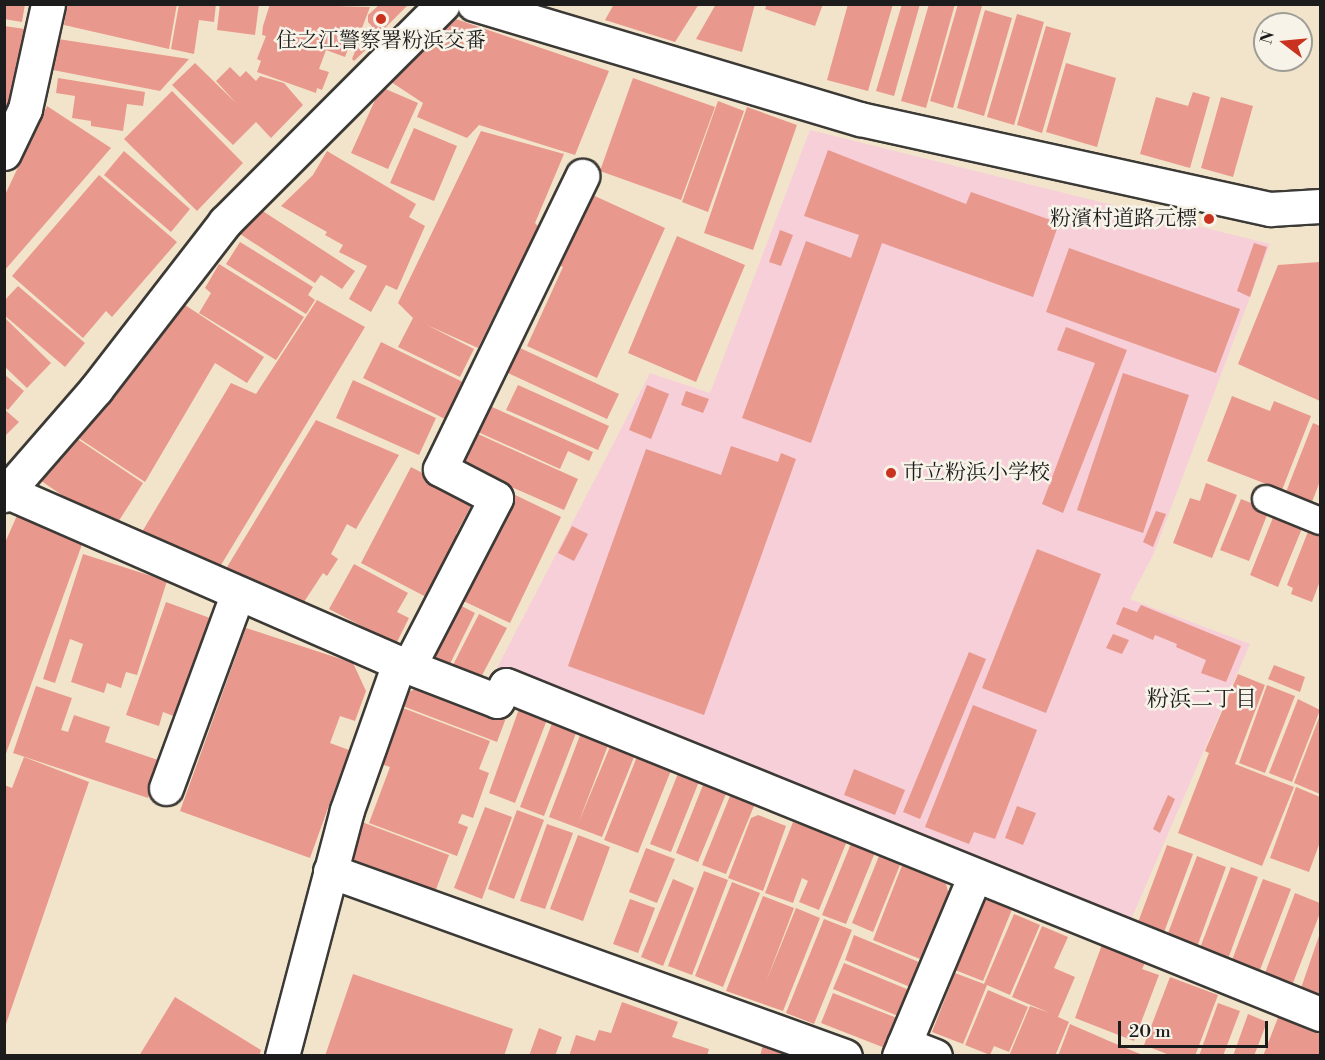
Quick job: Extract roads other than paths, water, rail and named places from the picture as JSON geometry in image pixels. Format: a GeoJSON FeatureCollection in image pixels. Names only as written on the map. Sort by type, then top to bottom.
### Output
{"type":"FeatureCollection","features":[{"type":"Feature","properties":{"kind":"street"},"geometry":{"type":"LineString","coordinates":[[4,153],[25,109],[48,4]]}},
{"type":"Feature","properties":{"kind":"street"},"geometry":{"type":"LineString","coordinates":[[443,4],[225,222],[96,389],[6,493],[237,595],[404,665],[497,701],[506,685],[1320,1014]]}},
{"type":"Feature","properties":{"kind":"street"},"geometry":{"type":"LineString","coordinates":[[474,4],[860,119],[1270,209],[1320,206]]}},
{"type":"Feature","properties":{"kind":"street"},"geometry":{"type":"LineString","coordinates":[[282,1056],[347,810],[404,665],[496,498],[440,469],[582,176]]}},
{"type":"Feature","properties":{"kind":"street"},"geometry":{"type":"LineString","coordinates":[[166,788],[237,595]]}},
{"type":"Feature","properties":{"kind":"street"},"geometry":{"type":"LineString","coordinates":[[330,871],[845,1056]]}},
{"type":"Feature","properties":{"kind":"street"},"geometry":{"type":"LineString","coordinates":[[935,1056],[902,1050],[975,875]]}},
{"type":"Feature","properties":{"kind":"lane"},"geometry":{"type":"LineString","coordinates":[[1266,499],[1320,521]]}},
{"type":"Feature","properties":{"kind":"place","name":"住之江警察署粉浜交番"},"geometry":{"type":"Point","coordinates":[381,19]}},
{"type":"Feature","properties":{"kind":"place","name":"粉濱村道路元標"},"geometry":{"type":"Point","coordinates":[1209,219]}},
{"type":"Feature","properties":{"kind":"place","name":"市立粉浜小学校"},"geometry":{"type":"Point","coordinates":[891,473]}},
{"type":"Feature","properties":{"kind":"district","name":"粉浜二丁目"},"geometry":{"type":"Point","coordinates":[1202,700]}}]}
